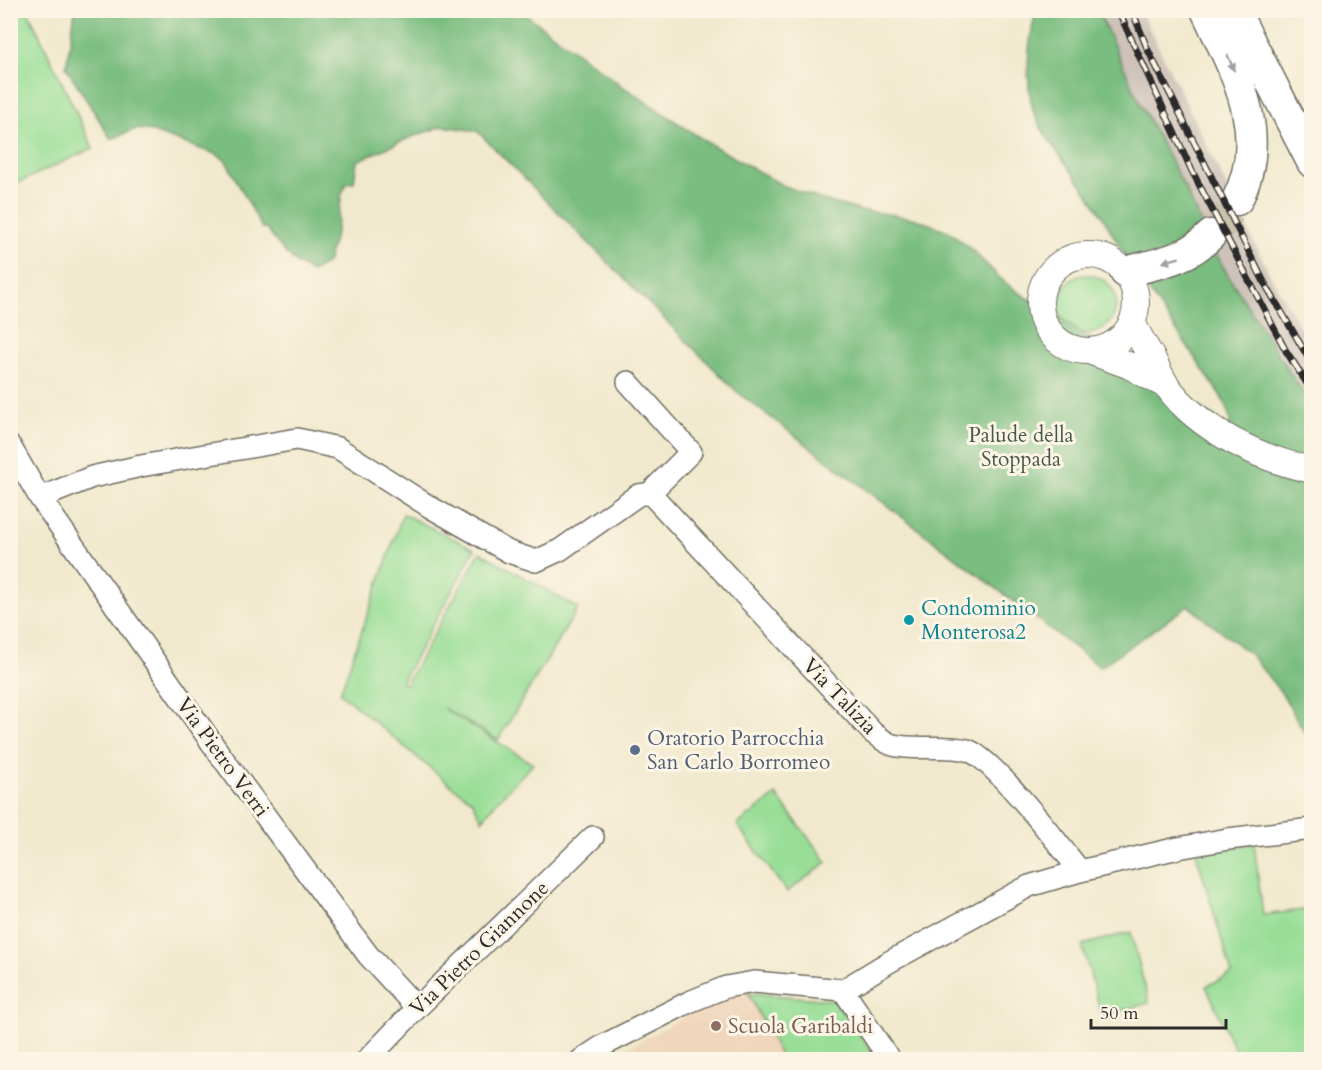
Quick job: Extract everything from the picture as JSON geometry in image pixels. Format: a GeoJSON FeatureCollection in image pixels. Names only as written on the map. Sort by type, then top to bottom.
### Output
{"type":"FeatureCollection","features":[{"type":"Feature","properties":{"kind":"highway"},"geometry":{"type":"LineString","coordinates":[[1206,10],[1232,64],[1250,123],[1251,160],[1246,182],[1237,201]]}},
{"type":"Feature","properties":{"kind":"highway"},"geometry":{"type":"LineString","coordinates":[[1234,10],[1311,162]]}},
{"type":"Feature","properties":{"kind":"highway"},"geometry":{"type":"LineString","coordinates":[[1125,272],[1181,257],[1202,244],[1211,235]]}},
{"type":"Feature","properties":{"kind":"main road"},"geometry":{"type":"LineString","coordinates":[[1092,352],[1107,348],[1120,340],[1132,322],[1137,300],[1133,285],[1125,272],[1108,259],[1097,255],[1082,255],[1067,259],[1055,268],[1046,279],[1040,294],[1043,323],[1051,336],[1077,351],[1092,352],[1128,365],[1167,386]]}},
{"type":"Feature","properties":{"kind":"main road"},"geometry":{"type":"LineString","coordinates":[[1132,322],[1167,386],[1186,406],[1227,437],[1257,453],[1291,466],[1311,470]]}},
{"type":"Feature","properties":{"kind":"street"},"geometry":{"type":"LineString","coordinates":[[40,498],[92,477],[297,439],[338,448],[430,507],[509,552],[536,561],[560,550],[638,495],[650,493],[691,452],[628,382]]}},
{"type":"Feature","properties":{"kind":"street","name":"Via Pietro Verri"},"geometry":{"type":"LineString","coordinates":[[10,446],[40,498],[221,756],[361,946],[417,1008]]}},
{"type":"Feature","properties":{"kind":"street","name":"Via Talizia"},"geometry":{"type":"LineString","coordinates":[[650,493],[873,733],[892,744],[965,749],[976,753],[1002,778],[1080,871]]}},
{"type":"Feature","properties":{"kind":"street"},"geometry":{"type":"LineString","coordinates":[[581,1059],[689,1002],[726,987],[754,982],[843,990],[889,962],[1029,886],[1172,849],[1228,839],[1311,829]]}},
{"type":"Feature","properties":{"kind":"street","name":"Via Pietro Giannone"},"geometry":{"type":"LineString","coordinates":[[367,1059],[593,837]]}},
{"type":"Feature","properties":{"kind":"street"},"geometry":{"type":"LineString","coordinates":[[843,990],[890,1059]]}},
{"type":"Feature","properties":{"kind":"shaded area"},"geometry":{"type":"Polygon","coordinates":[[[1098,11],[1141,11],[1270,275],[1311,346],[1311,406],[1210,243],[1185,188],[1142,107],[1098,11]]]}},
{"type":"Feature","properties":{"kind":"shaded area","name":"Scuola Garibaldi"},"geometry":{"type":"Polygon","coordinates":[[[732,991],[748,993],[782,1059],[606,1060],[732,991]]]}},
{"type":"Feature","properties":{"kind":"green space"},"geometry":{"type":"Polygon","coordinates":[[[10,11],[28,11],[93,148],[11,186],[10,11]]]}},
{"type":"Feature","properties":{"kind":"green space","name":"Palude della Stoppada"},"geometry":{"type":"Polygon","coordinates":[[[75,11],[521,11],[625,88],[705,141],[782,185],[819,199],[862,211],[916,219],[950,232],[1003,281],[1021,294],[1056,315],[1108,352],[1230,427],[1225,403],[1133,267],[1095,205],[1049,140],[1032,106],[1028,58],[1036,11],[1098,11],[1142,107],[1185,188],[1210,243],[1311,406],[1311,744],[1283,695],[1250,654],[1188,606],[1100,667],[736,391],[477,131],[443,126],[357,161],[354,182],[347,183],[342,193],[336,232],[327,263],[312,272],[305,269],[286,253],[266,228],[262,228],[226,161],[218,155],[147,130],[136,129],[111,139],[66,67],[75,11]]]}},
{"type":"Feature","properties":{"kind":"green space"},"geometry":{"type":"Polygon","coordinates":[[[1087,275],[1103,280],[1111,288],[1116,304],[1111,320],[1103,328],[1087,333],[1071,328],[1063,320],[1058,304],[1063,288],[1071,280],[1087,275]]]}},
{"type":"Feature","properties":{"kind":"green space"},"geometry":{"type":"Polygon","coordinates":[[[403,514],[475,549],[401,683],[406,684],[480,552],[578,608],[498,740],[443,708],[533,764],[482,820],[472,800],[453,787],[340,693],[403,514]]]}},
{"type":"Feature","properties":{"kind":"green space"},"geometry":{"type":"Polygon","coordinates":[[[776,795],[827,862],[787,892],[737,825],[776,795]]]}},
{"type":"Feature","properties":{"kind":"green space"},"geometry":{"type":"Polygon","coordinates":[[[1254,843],[1263,915],[1311,909],[1311,1059],[1239,1059],[1206,986],[1232,974],[1196,853],[1254,843]]]}},
{"type":"Feature","properties":{"kind":"green space"},"geometry":{"type":"Polygon","coordinates":[[[1131,932],[1149,1003],[1102,1016],[1082,945],[1131,932]]]}},
{"type":"Feature","properties":{"kind":"green space"},"geometry":{"type":"Polygon","coordinates":[[[748,993],[834,1000],[877,1059],[782,1059],[748,993]]]}},
{"type":"Feature","properties":{"kind":"tunnel"},"geometry":{"type":"LineString","coordinates":[[1211,235],[1223,223],[1237,200]]}},
{"type":"Feature","properties":{"kind":"railway"},"geometry":{"type":"LineString","coordinates":[[1118,10],[1192,171],[1286,351],[1312,391]]}},
{"type":"Feature","properties":{"kind":"railway"},"geometry":{"type":"LineString","coordinates":[[1132,10],[1147,48],[1264,282],[1312,364]]}},
{"type":"Feature","properties":{"kind":"place","name":"Condominio Monterosa2"},"geometry":{"type":"Point","coordinates":[909,620]}},
{"type":"Feature","properties":{"kind":"place","name":"Oratorio Parrocchia San Carlo Borromeo"},"geometry":{"type":"Point","coordinates":[635,750]}},
{"type":"Feature","properties":{"kind":"place","name":"Scuola Garibaldi"},"geometry":{"type":"Point","coordinates":[716,1026]}}]}
